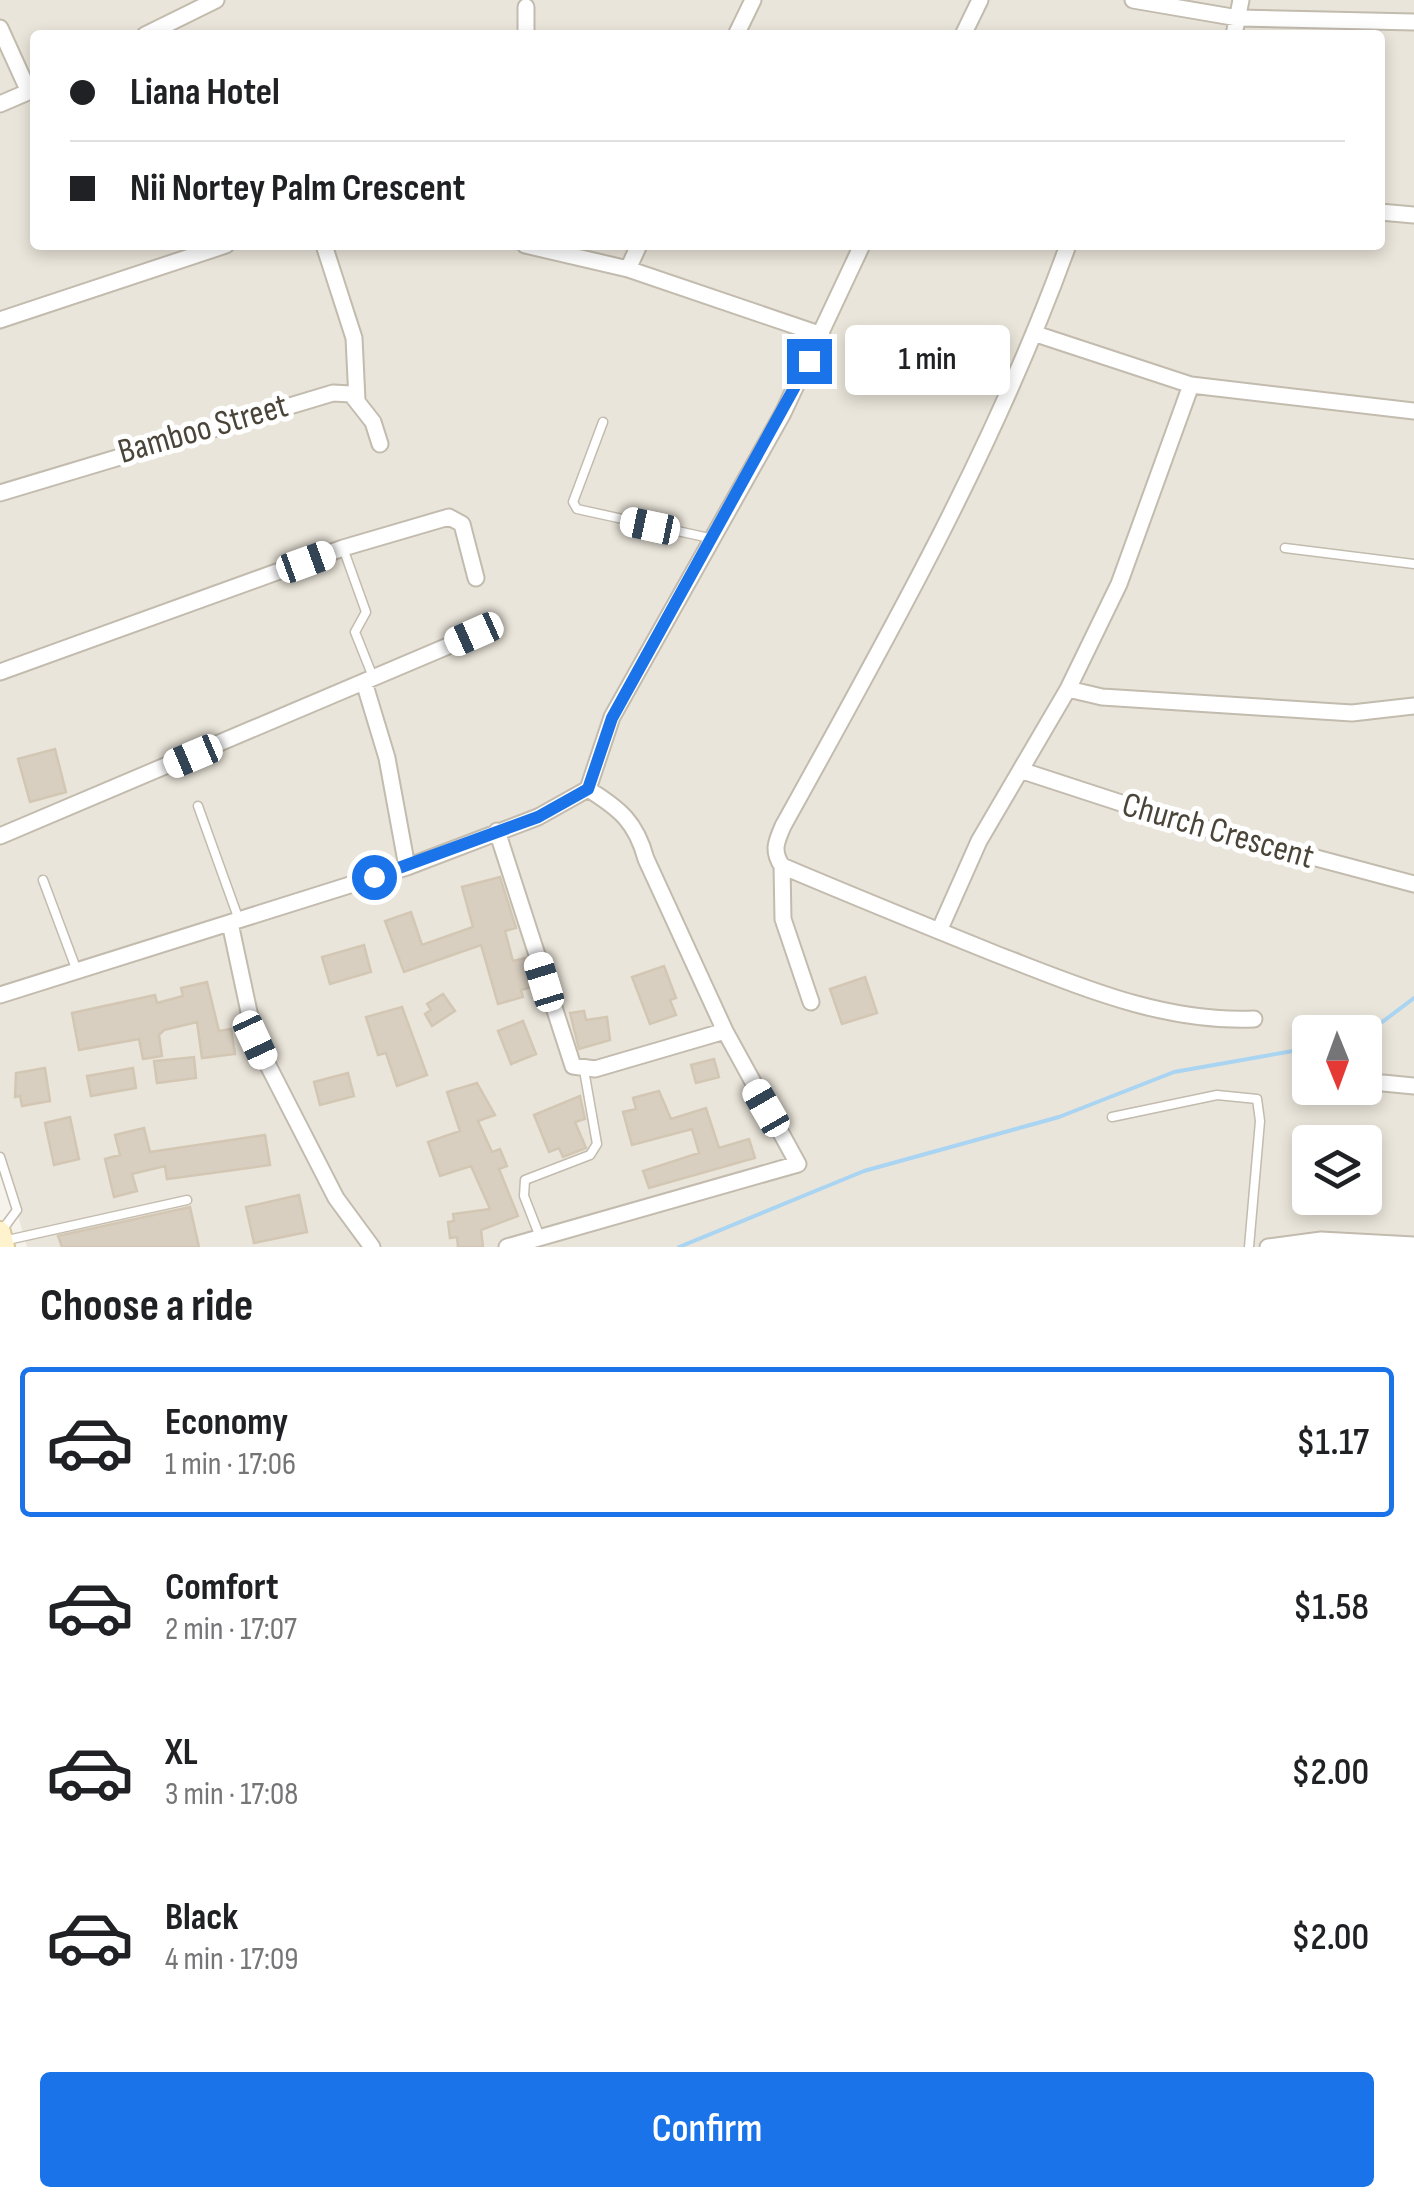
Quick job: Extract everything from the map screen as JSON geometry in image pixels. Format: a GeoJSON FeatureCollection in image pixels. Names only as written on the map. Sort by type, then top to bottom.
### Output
{"type":"FeatureCollection","features":[{"type":"Feature","properties":{"kind":"street"},"geometry":{"type":"LineString","coordinates":[[738,30],[753,0]]}},
{"type":"Feature","properties":{"kind":"street"},"geometry":{"type":"LineString","coordinates":[[965,30],[980,0]]}},
{"type":"Feature","properties":{"kind":"street"},"geometry":{"type":"LineString","coordinates":[[1133,0],[1236,27],[1414,22]]}},
{"type":"Feature","properties":{"kind":"street"},"geometry":{"type":"LineString","coordinates":[[1236,27],[1241,0]]}},
{"type":"Feature","properties":{"kind":"street"},"geometry":{"type":"LineString","coordinates":[[155,30],[210,1]]}},
{"type":"Feature","properties":{"kind":"street"},"geometry":{"type":"LineString","coordinates":[[526,7],[526,30]]}},
{"type":"Feature","properties":{"kind":"street"},"geometry":{"type":"LineString","coordinates":[[0,28],[30,86]]}},
{"type":"Feature","properties":{"kind":"street"},"geometry":{"type":"LineString","coordinates":[[0,104],[30,91]]}},
{"type":"Feature","properties":{"kind":"street"},"geometry":{"type":"LineString","coordinates":[[1385,213],[1414,216]]}},
{"type":"Feature","properties":{"kind":"street"},"geometry":{"type":"LineString","coordinates":[[0,320],[211,250]]}},
{"type":"Feature","properties":{"kind":"street"},"geometry":{"type":"LineString","coordinates":[[326,250],[354,338],[357,400],[373,422],[380,444]]}},
{"type":"Feature","properties":{"kind":"street"},"geometry":{"type":"LineString","coordinates":[[548,250],[628,269],[822,335]]}},
{"type":"Feature","properties":{"kind":"street"},"geometry":{"type":"LineString","coordinates":[[628,269],[637,250]]}},
{"type":"Feature","properties":{"kind":"street"},"geometry":{"type":"LineString","coordinates":[[0,995],[407,866],[558,808],[588,789],[612,718],[714,539],[822,335],[860,250]]}},
{"type":"Feature","properties":{"kind":"street"},"geometry":{"type":"LineString","coordinates":[[811,1002],[783,919],[782,866],[775,844],[896,623],[1036,334],[1066,250]]}},
{"type":"Feature","properties":{"kind":"street"},"geometry":{"type":"LineString","coordinates":[[1036,334],[1191,385],[1414,411]]}},
{"type":"Feature","properties":{"kind":"street"},"geometry":{"type":"LineString","coordinates":[[939,931],[979,841],[1068,689],[1118,584],[1191,385]]}},
{"type":"Feature","properties":{"kind":"street","name":"Bamboo Street"},"geometry":{"type":"LineString","coordinates":[[0,493],[314,396],[351,394],[357,400]]}},
{"type":"Feature","properties":{"kind":"street"},"geometry":{"type":"LineString","coordinates":[[0,672],[343,548],[457,517],[476,578]]}},
{"type":"Feature","properties":{"kind":"street"},"geometry":{"type":"LineString","coordinates":[[0,836],[474,634]]}},
{"type":"Feature","properties":{"kind":"street"},"geometry":{"type":"LineString","coordinates":[[368,680],[407,866]]}},
{"type":"Feature","properties":{"kind":"street"},"geometry":{"type":"LineString","coordinates":[[1068,689],[1122,698],[1352,713],[1414,706]]}},
{"type":"Feature","properties":{"kind":"street","name":"Church Crescent"},"geometry":{"type":"LineString","coordinates":[[1023,771],[1170,819],[1414,884]]}},
{"type":"Feature","properties":{"kind":"street"},"geometry":{"type":"LineString","coordinates":[[507,1247],[798,1164],[725,1032],[630,818],[588,789]]}},
{"type":"Feature","properties":{"kind":"street"},"geometry":{"type":"LineString","coordinates":[[498,831],[573,1066],[584,1070],[725,1032]]}},
{"type":"Feature","properties":{"kind":"street"},"geometry":{"type":"LineString","coordinates":[[782,866],[1091,991],[1178,1014],[1216,1020],[1254,1019]]}},
{"type":"Feature","properties":{"kind":"street"},"geometry":{"type":"LineString","coordinates":[[234,921],[255,1040],[336,1198],[372,1247]]}},
{"type":"Feature","properties":{"kind":"street"},"geometry":{"type":"LineString","coordinates":[[1382,1083],[1414,1086]]}},
{"type":"Feature","properties":{"kind":"street"},"geometry":{"type":"LineString","coordinates":[[1268,1247],[1320,1240],[1414,1245]]}},
{"type":"Feature","properties":{"kind":"lane"},"geometry":{"type":"LineString","coordinates":[[602,422],[574,502],[578,509],[714,539]]}},
{"type":"Feature","properties":{"kind":"lane"},"geometry":{"type":"LineString","coordinates":[[343,548],[366,612],[356,632],[368,680]]}},
{"type":"Feature","properties":{"kind":"lane"},"geometry":{"type":"LineString","coordinates":[[1285,548],[1414,564]]}},
{"type":"Feature","properties":{"kind":"lane"},"geometry":{"type":"LineString","coordinates":[[198,806],[234,921]]}},
{"type":"Feature","properties":{"kind":"lane"},"geometry":{"type":"LineString","coordinates":[[43,880],[78,971]]}},
{"type":"Feature","properties":{"kind":"lane"},"geometry":{"type":"LineString","coordinates":[[540,1237],[524,1196],[525,1180],[590,1155],[598,1144],[584,1070]]}},
{"type":"Feature","properties":{"kind":"lane"},"geometry":{"type":"LineString","coordinates":[[1112,1117],[1217,1095],[1256,1099],[1260,1121],[1248,1247]]}},
{"type":"Feature","properties":{"kind":"lane"},"geometry":{"type":"LineString","coordinates":[[0,1156],[17,1210],[2,1238]]}},
{"type":"Feature","properties":{"kind":"lane"},"geometry":{"type":"LineString","coordinates":[[2,1238],[186,1200]]}},
{"type":"Feature","properties":{"kind":"shaded area"},"geometry":{"type":"Polygon","coordinates":[[[0,0],[1414,0],[1414,1247],[27,1247],[0,1153],[0,0]]]}},
{"type":"Feature","properties":{"kind":"building"},"geometry":{"type":"Polygon","coordinates":[[[55,749],[66,792],[30,802],[18,759],[55,749]]]}},
{"type":"Feature","properties":{"kind":"building"},"geometry":{"type":"Polygon","coordinates":[[[500,877],[516,928],[505,931],[513,961],[526,958],[535,986],[521,990],[523,997],[498,1004],[481,945],[404,972],[385,921],[411,912],[422,945],[473,927],[462,887],[500,877]]]}},
{"type":"Feature","properties":{"kind":"building"},"geometry":{"type":"Polygon","coordinates":[[[364,945],[371,972],[330,984],[322,957],[364,945]]]}},
{"type":"Feature","properties":{"kind":"building"},"geometry":{"type":"Polygon","coordinates":[[[664,966],[676,998],[670,1000],[676,1015],[650,1024],[632,977],[664,966]]]}},
{"type":"Feature","properties":{"kind":"building"},"geometry":{"type":"Polygon","coordinates":[[[865,977],[877,1013],[842,1024],[830,989],[865,977]]]}},
{"type":"Feature","properties":{"kind":"building"},"geometry":{"type":"Polygon","coordinates":[[[207,982],[219,1031],[231,1029],[235,1054],[202,1058],[197,1022],[164,1030],[159,1035],[162,1056],[143,1059],[139,1039],[79,1050],[72,1013],[155,995],[157,1003],[183,996],[181,988],[207,982]]]}},
{"type":"Feature","properties":{"kind":"building"},"geometry":{"type":"Polygon","coordinates":[[[443,994],[455,1011],[432,1026],[425,1014],[431,1010],[427,1004],[443,994]]]}},
{"type":"Feature","properties":{"kind":"building"},"geometry":{"type":"Polygon","coordinates":[[[402,1007],[427,1075],[397,1086],[386,1053],[378,1055],[366,1017],[402,1007]]]}},
{"type":"Feature","properties":{"kind":"building"},"geometry":{"type":"Polygon","coordinates":[[[584,1011],[586,1020],[607,1017],[610,1040],[579,1049],[570,1013],[584,1011]]]}},
{"type":"Feature","properties":{"kind":"building"},"geometry":{"type":"Polygon","coordinates":[[[523,1021],[536,1054],[511,1064],[498,1031],[523,1021]]]}},
{"type":"Feature","properties":{"kind":"building"},"geometry":{"type":"Polygon","coordinates":[[[194,1057],[196,1078],[157,1083],[154,1061],[194,1057]]]}},
{"type":"Feature","properties":{"kind":"building"},"geometry":{"type":"Polygon","coordinates":[[[714,1059],[719,1077],[696,1083],[691,1065],[714,1059]]]}},
{"type":"Feature","properties":{"kind":"building"},"geometry":{"type":"Polygon","coordinates":[[[45,1068],[50,1101],[22,1106],[20,1096],[15,1097],[16,1073],[45,1068]]]}},
{"type":"Feature","properties":{"kind":"building"},"geometry":{"type":"Polygon","coordinates":[[[133,1068],[136,1088],[91,1096],[87,1076],[133,1068]]]}},
{"type":"Feature","properties":{"kind":"building"},"geometry":{"type":"Polygon","coordinates":[[[348,1073],[354,1096],[320,1105],[314,1082],[348,1073]]]}},
{"type":"Feature","properties":{"kind":"building"},"geometry":{"type":"Polygon","coordinates":[[[477,1083],[495,1115],[478,1121],[492,1152],[500,1149],[507,1166],[499,1169],[518,1216],[481,1230],[483,1247],[458,1247],[457,1237],[450,1238],[448,1222],[454,1221],[453,1214],[490,1209],[471,1166],[440,1176],[428,1142],[460,1131],[447,1092],[477,1083]]]}},
{"type":"Feature","properties":{"kind":"building"},"geometry":{"type":"Polygon","coordinates":[[[659,1091],[671,1119],[706,1108],[719,1148],[749,1139],[755,1158],[649,1188],[643,1171],[699,1153],[692,1129],[632,1145],[623,1112],[636,1109],[633,1098],[659,1091]]]}},
{"type":"Feature","properties":{"kind":"building"},"geometry":{"type":"Polygon","coordinates":[[[580,1096],[585,1119],[575,1122],[586,1148],[563,1157],[559,1148],[549,1152],[534,1115],[580,1096]]]}},
{"type":"Feature","properties":{"kind":"building"},"geometry":{"type":"Polygon","coordinates":[[[70,1117],[79,1159],[54,1165],[45,1123],[70,1117]]]}},
{"type":"Feature","properties":{"kind":"building"},"geometry":{"type":"Polygon","coordinates":[[[144,1128],[150,1152],[265,1135],[270,1165],[167,1179],[165,1166],[132,1174],[137,1191],[114,1197],[105,1159],[120,1155],[115,1135],[144,1128]]]}},
{"type":"Feature","properties":{"kind":"building"},"geometry":{"type":"Polygon","coordinates":[[[299,1195],[307,1232],[254,1243],[246,1207],[299,1195]]]}},
{"type":"Feature","properties":{"kind":"building"},"geometry":{"type":"Polygon","coordinates":[[[190,1207],[199,1247],[62,1247],[58,1236],[190,1207]]]}},
{"type":"Feature","properties":{"kind":"waterway"},"geometry":{"type":"LineString","coordinates":[[1382,1022],[1414,998]]}},
{"type":"Feature","properties":{"kind":"waterway"},"geometry":{"type":"LineString","coordinates":[[679,1247],[864,1171],[1059,1117],[1174,1072],[1292,1051]]}},
{"type":"Feature","properties":{"kind":"route"},"geometry":{"type":"LineString","coordinates":[[374,877],[538,817],[588,789],[612,718],[809,361]]}}]}
